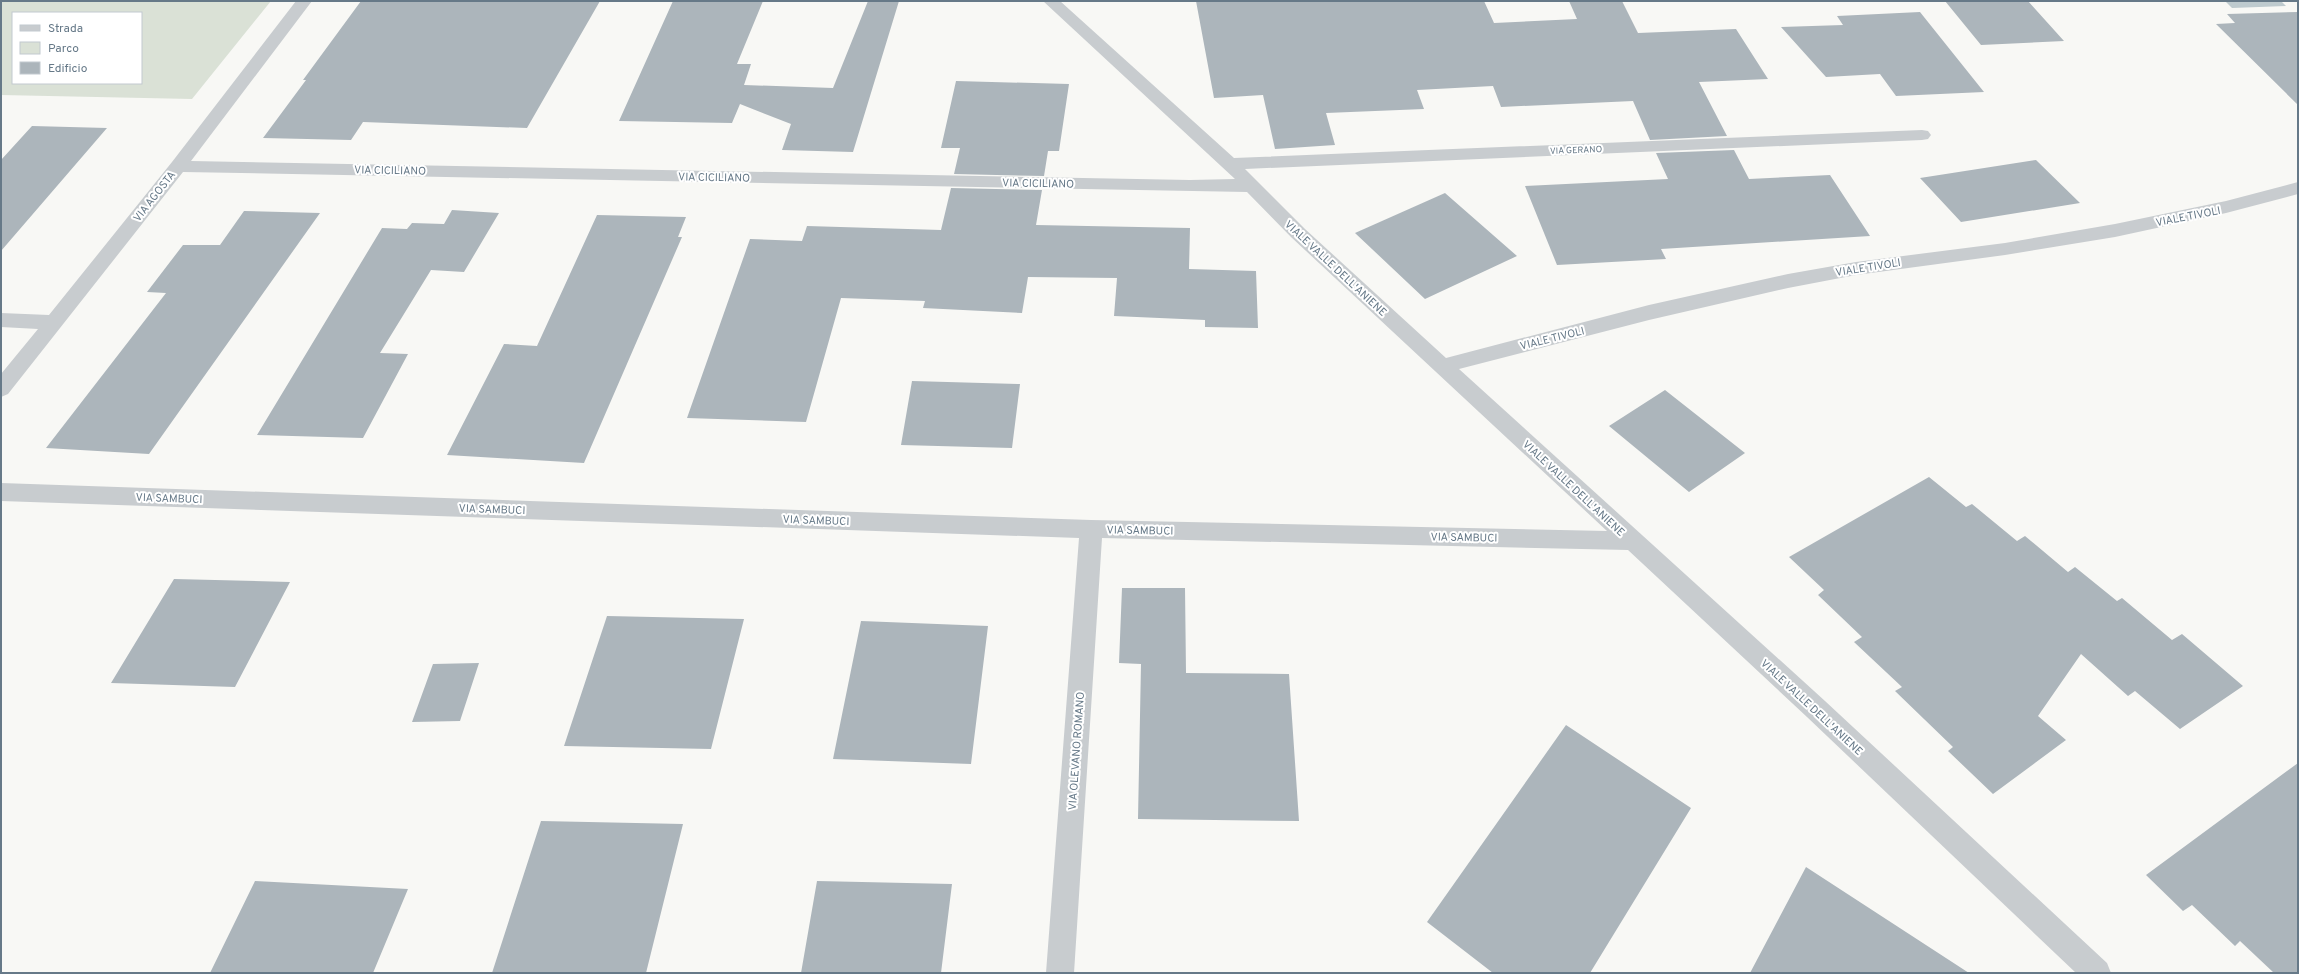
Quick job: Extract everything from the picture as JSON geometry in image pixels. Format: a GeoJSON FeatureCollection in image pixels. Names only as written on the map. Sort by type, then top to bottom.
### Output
{"type":"FeatureCollection","features":[{"type":"Feature","properties":{"kind":"street","name":"VIA AGOSTA"},"geometry":{"type":"LineString","coordinates":[[1,389],[178,166],[304,1]]}},
{"type":"Feature","properties":{"kind":"street","name":"VIALE VALLE DELL'ANIENE"},"geometry":{"type":"LineString","coordinates":[[1052,1],[1230,164],[1298,233],[1442,367],[1816,709],[2097,973]]}},
{"type":"Feature","properties":{"kind":"street","name":"VIA GERANO"},"geometry":{"type":"LineString","coordinates":[[1230,164],[1922,135]]}},
{"type":"Feature","properties":{"kind":"street","name":"VIA CICILIANO"},"geometry":{"type":"LineString","coordinates":[[178,166],[1190,186],[1220,184],[1251,186]]}},
{"type":"Feature","properties":{"kind":"street","name":"VIALE TIVOLI"},"geometry":{"type":"LineString","coordinates":[[1442,367],[1464,359],[1788,280],[1887,263],[1983,252],[2084,236],[2234,207],[2298,188]]}},
{"type":"Feature","properties":{"kind":"street"},"geometry":{"type":"LineString","coordinates":[[1,320],[54,322]]}},
{"type":"Feature","properties":{"kind":"street","name":"VIA SAMBUCI"},"geometry":{"type":"LineString","coordinates":[[1,492],[1091,529],[1632,541]]}},
{"type":"Feature","properties":{"kind":"street","name":"VIA OLEVANO ROMANO"},"geometry":{"type":"LineString","coordinates":[[1060,973],[1091,529]]}},
{"type":"Feature","properties":{"kind":"green space"},"geometry":{"type":"Polygon","coordinates":[[[1,1],[271,1],[192,99],[1,95],[1,1]]]}},
{"type":"Feature","properties":{"kind":"shaded area"},"geometry":{"type":"Polygon","coordinates":[[[2225,1],[2281,1],[2286,6],[2232,8],[2225,1]]]}},
{"type":"Feature","properties":{"kind":"building"},"geometry":{"type":"Polygon","coordinates":[[[361,1],[600,1],[527,128],[363,122],[351,140],[263,138],[306,80],[303,80],[361,1]]]}},
{"type":"Feature","properties":{"kind":"building"},"geometry":{"type":"Polygon","coordinates":[[[673,1],[763,1],[737,64],[751,64],[744,85],[833,88],[868,1],[899,1],[853,152],[782,150],[791,124],[740,104],[732,123],[619,121],[673,1]]]}},
{"type":"Feature","properties":{"kind":"building"},"geometry":{"type":"Polygon","coordinates":[[[1196,1],[1484,1],[1494,23],[1577,19],[1569,1],[1622,1],[1638,33],[1736,29],[1768,79],[1699,82],[1727,136],[1650,140],[1633,101],[1501,107],[1493,86],[1417,90],[1424,109],[1326,113],[1335,145],[1275,149],[1263,95],[1214,98],[1196,1]]]}},
{"type":"Feature","properties":{"kind":"building"},"geometry":{"type":"Polygon","coordinates":[[[1945,1],[2028,1],[2064,41],[1981,45],[1945,1]]]}},
{"type":"Feature","properties":{"kind":"building"},"geometry":{"type":"Polygon","coordinates":[[[1920,12],[1984,92],[1896,96],[1880,74],[1826,77],[1781,27],[1843,25],[1837,16],[1920,12]]]}},
{"type":"Feature","properties":{"kind":"building"},"geometry":{"type":"Polygon","coordinates":[[[2298,12],[2298,105],[2216,24],[2235,23],[2227,14],[2298,12]]]}},
{"type":"Feature","properties":{"kind":"building"},"geometry":{"type":"Polygon","coordinates":[[[956,81],[1069,84],[1059,151],[1048,151],[1044,176],[954,174],[960,148],[941,148],[956,81]]]}},
{"type":"Feature","properties":{"kind":"building"},"geometry":{"type":"Polygon","coordinates":[[[32,126],[107,128],[1,251],[1,160],[32,126]]]}},
{"type":"Feature","properties":{"kind":"building"},"geometry":{"type":"Polygon","coordinates":[[[1734,150],[1749,179],[1830,175],[1870,236],[1661,249],[1666,259],[1557,265],[1525,186],[1668,179],[1656,153],[1734,150]]]}},
{"type":"Feature","properties":{"kind":"building"},"geometry":{"type":"Polygon","coordinates":[[[2036,160],[2080,203],[1961,222],[1920,178],[2036,160]]]}},
{"type":"Feature","properties":{"kind":"building"},"geometry":{"type":"Polygon","coordinates":[[[951,188],[1042,190],[1036,225],[1190,228],[1189,269],[1256,271],[1258,328],[1205,327],[1205,320],[1114,316],[1117,278],[1028,277],[1022,313],[923,308],[925,301],[841,298],[806,422],[687,418],[750,239],[802,241],[807,226],[941,230],[951,188]]]}},
{"type":"Feature","properties":{"kind":"building"},"geometry":{"type":"Polygon","coordinates":[[[1445,193],[1517,256],[1425,299],[1355,233],[1445,193]]]}},
{"type":"Feature","properties":{"kind":"building"},"geometry":{"type":"Polygon","coordinates":[[[452,210],[499,213],[464,272],[431,270],[380,353],[408,354],[363,438],[257,435],[382,228],[407,229],[412,223],[444,224],[452,210]]]}},
{"type":"Feature","properties":{"kind":"building"},"geometry":{"type":"Polygon","coordinates":[[[244,211],[320,213],[149,454],[46,448],[166,293],[147,292],[183,245],[220,245],[244,211]]]}},
{"type":"Feature","properties":{"kind":"building"},"geometry":{"type":"Polygon","coordinates":[[[597,215],[686,217],[678,237],[682,237],[584,463],[447,455],[504,344],[537,346],[597,215]]]}},
{"type":"Feature","properties":{"kind":"building"},"geometry":{"type":"Polygon","coordinates":[[[912,381],[1020,384],[1012,448],[901,445],[912,381]]]}},
{"type":"Feature","properties":{"kind":"building"},"geometry":{"type":"Polygon","coordinates":[[[1665,390],[1745,453],[1689,492],[1609,426],[1665,390]]]}},
{"type":"Feature","properties":{"kind":"building"},"geometry":{"type":"Polygon","coordinates":[[[1929,477],[1966,507],[1972,504],[2017,541],[2025,536],[2068,572],[2075,567],[2117,601],[2122,598],[2172,640],[2182,634],[2243,686],[2180,729],[2135,691],[2128,696],[2081,654],[2038,716],[2066,740],[1993,794],[1948,751],[1953,747],[1895,691],[1902,687],[1854,642],[1862,637],[1818,595],[1824,590],[1789,557],[1929,477]]]}},
{"type":"Feature","properties":{"kind":"building"},"geometry":{"type":"Polygon","coordinates":[[[174,579],[290,582],[235,687],[111,683],[174,579]]]}},
{"type":"Feature","properties":{"kind":"building"},"geometry":{"type":"Polygon","coordinates":[[[1122,588],[1185,588],[1186,673],[1289,674],[1299,821],[1138,819],[1141,664],[1119,663],[1122,588]]]}},
{"type":"Feature","properties":{"kind":"building"},"geometry":{"type":"Polygon","coordinates":[[[607,616],[744,619],[711,749],[564,746],[607,616]]]}},
{"type":"Feature","properties":{"kind":"building"},"geometry":{"type":"Polygon","coordinates":[[[861,621],[988,626],[971,764],[833,759],[861,621]]]}},
{"type":"Feature","properties":{"kind":"building"},"geometry":{"type":"Polygon","coordinates":[[[479,663],[460,721],[412,722],[433,664],[479,663]]]}},
{"type":"Feature","properties":{"kind":"building"},"geometry":{"type":"Polygon","coordinates":[[[1566,725],[1691,808],[1590,973],[1493,973],[1427,922],[1566,725]]]}},
{"type":"Feature","properties":{"kind":"building"},"geometry":{"type":"Polygon","coordinates":[[[2298,763],[2298,973],[2274,973],[2240,941],[2235,946],[2192,905],[2183,911],[2146,875],[2298,763]]]}},
{"type":"Feature","properties":{"kind":"building"},"geometry":{"type":"Polygon","coordinates":[[[541,821],[683,824],[646,973],[492,973],[541,821]]]}},
{"type":"Feature","properties":{"kind":"building"},"geometry":{"type":"Polygon","coordinates":[[[1806,867],[1969,973],[1750,973],[1806,867]]]}},
{"type":"Feature","properties":{"kind":"building"},"geometry":{"type":"Polygon","coordinates":[[[255,881],[408,889],[373,973],[210,973],[255,881]]]}},
{"type":"Feature","properties":{"kind":"building"},"geometry":{"type":"Polygon","coordinates":[[[817,881],[952,884],[941,973],[801,973],[817,881]]]}}]}
